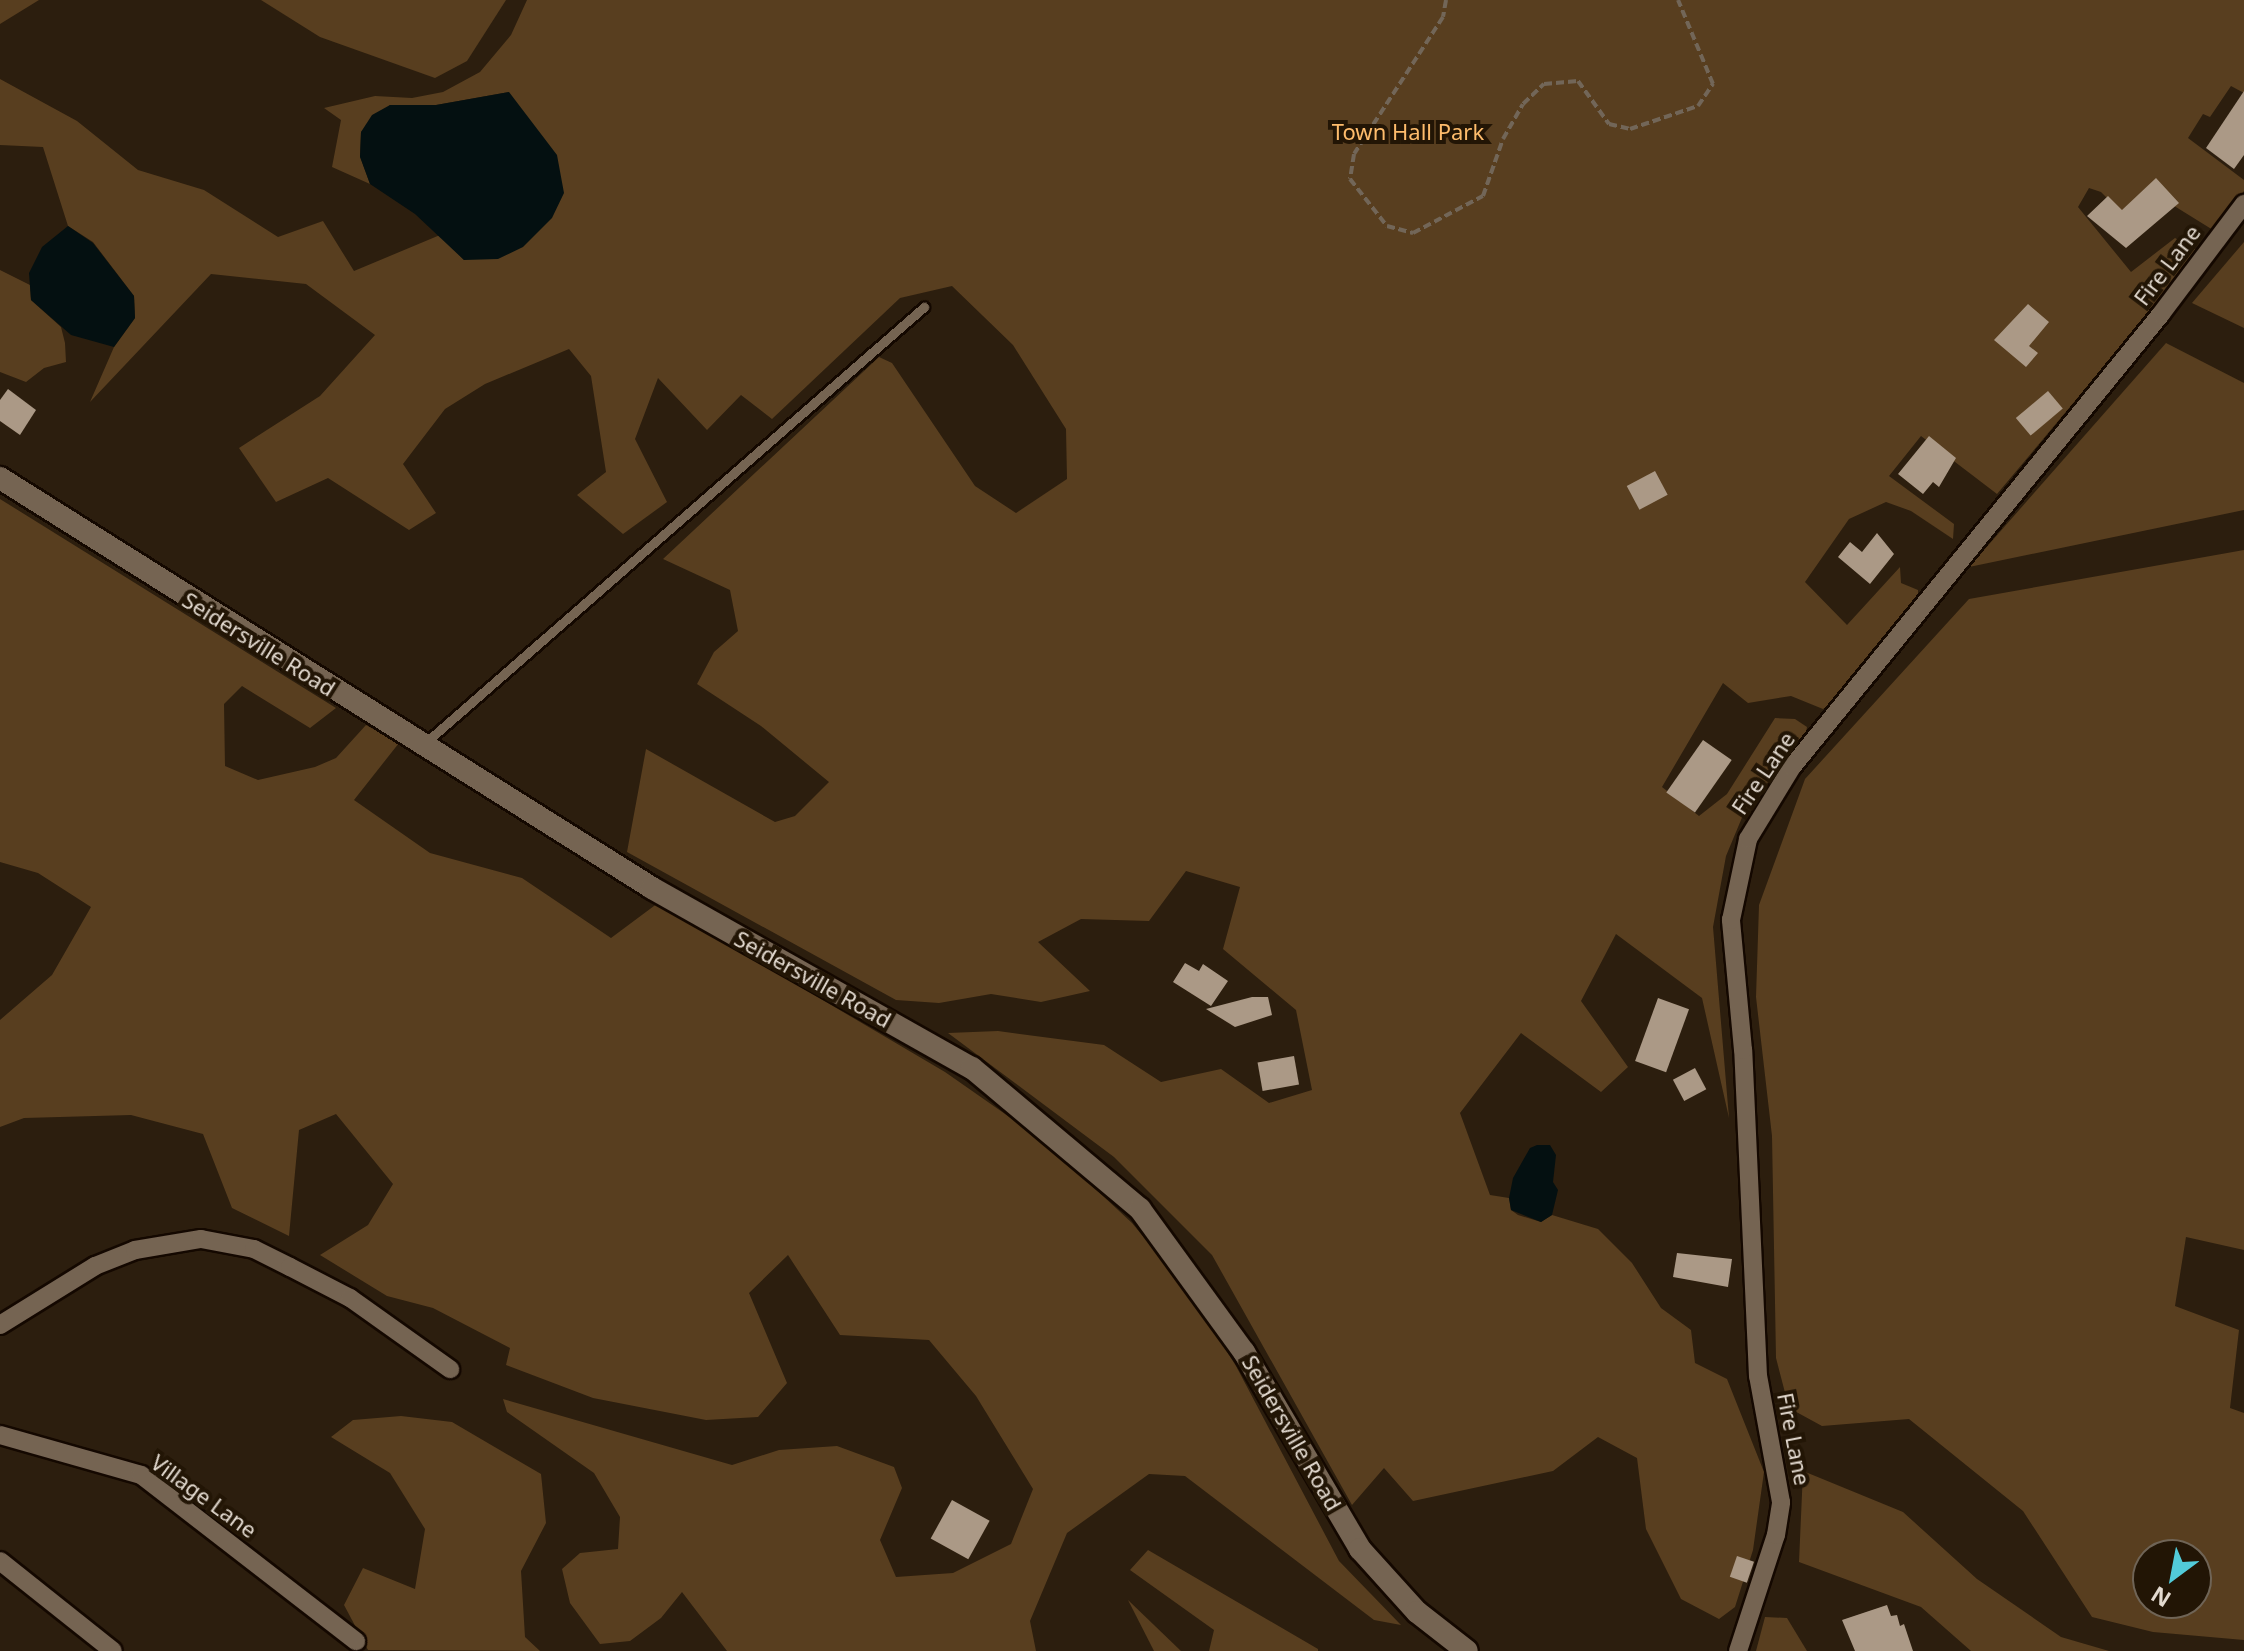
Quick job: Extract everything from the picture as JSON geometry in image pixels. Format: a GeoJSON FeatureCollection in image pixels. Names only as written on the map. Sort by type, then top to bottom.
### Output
{"type":"FeatureCollection","features":[{"type":"Feature","properties":{"kind":"street","name":"Fire Lane"},"geometry":{"type":"LineString","coordinates":[[1738,1651],[1776,1535],[1781,1502],[1758,1376],[1743,1050],[1731,920],[1748,839],[1792,767],[2161,314],[2244,204]]}},
{"type":"Feature","properties":{"kind":"street","name":"Seidersville Road"},"geometry":{"type":"LineString","coordinates":[[0,478],[652,888],[972,1068],[1140,1209],[1244,1352],[1360,1549],[1417,1612],[1467,1651]]}},
{"type":"Feature","properties":{"kind":"street"},"geometry":{"type":"LineString","coordinates":[[0,1325],[95,1266],[135,1250],[201,1239],[254,1249],[350,1298],[450,1369]]}},
{"type":"Feature","properties":{"kind":"street","name":"Village Lane"},"geometry":{"type":"LineString","coordinates":[[0,1435],[141,1475],[356,1641]]}},
{"type":"Feature","properties":{"kind":"street"},"geometry":{"type":"LineString","coordinates":[[0,1561],[113,1651]]}},
{"type":"Feature","properties":{"kind":"lane"},"geometry":{"type":"LineString","coordinates":[[422,746],[924,307]]}},
{"type":"Feature","properties":{"kind":"path"},"geometry":{"type":"LineString","coordinates":[[1446,0],[1443,17],[1354,154],[1350,179],[1387,226],[1413,233],[1483,196],[1503,139],[1523,104],[1544,84],[1578,81],[1609,124],[1630,129],[1698,106],[1713,84],[1678,0]]}},
{"type":"Feature","properties":{"kind":"green space"},"geometry":{"type":"Polygon","coordinates":[[[0,0],[39,0],[0,24],[0,0]]]}},
{"type":"Feature","properties":{"kind":"green space"},"geometry":{"type":"Polygon","coordinates":[[[261,0],[506,0],[467,61],[435,78],[320,37],[261,0]]]}},
{"type":"Feature","properties":{"kind":"green space","name":"Town Hall Park"},"geometry":{"type":"Polygon","coordinates":[[[527,0],[2244,0],[2244,93],[2231,86],[2210,117],[2203,114],[2188,138],[2244,180],[2244,191],[2213,230],[2163,199],[2126,217],[2101,192],[2089,188],[2078,207],[2131,272],[2175,238],[2200,252],[1997,494],[1921,436],[1889,476],[1954,524],[1953,539],[1911,511],[1886,502],[1849,519],[1805,582],[1847,625],[1900,567],[1901,583],[1918,590],[1918,601],[1838,701],[1823,709],[1791,696],[1748,703],[1723,683],[1662,787],[1699,816],[1727,794],[1775,718],[1795,719],[1807,727],[1805,738],[1746,808],[1726,856],[1713,927],[1729,1118],[1702,998],[1616,934],[1581,1001],[1628,1067],[1601,1092],[1521,1033],[1460,1113],[1490,1195],[1509,1198],[1511,1210],[1518,1215],[1541,1222],[1552,1215],[1598,1229],[1632,1263],[1661,1308],[1691,1330],[1695,1363],[1727,1379],[1764,1472],[1753,1550],[1735,1607],[1719,1619],[1681,1599],[1646,1529],[1637,1458],[1598,1437],[1553,1471],[1413,1501],[1384,1468],[1352,1505],[1212,1255],[1114,1157],[948,1033],[998,1031],[1104,1045],[1161,1082],[1221,1069],[1269,1103],[1312,1090],[1296,1010],[1223,949],[1240,887],[1186,871],[1149,921],[1081,919],[1038,942],[1090,991],[1041,1002],[991,994],[939,1003],[896,1000],[627,852],[646,749],[775,822],[795,816],[829,782],[761,726],[697,684],[714,652],[738,631],[730,590],[663,559],[879,357],[892,363],[975,486],[1016,513],[1067,479],[1066,429],[1013,345],[952,286],[900,298],[772,419],[741,395],[707,430],[658,378],[635,439],[667,502],[623,534],[577,495],[606,472],[591,376],[569,349],[485,384],[445,409],[403,464],[436,513],[409,530],[328,478],[276,502],[239,448],[320,396],[375,335],[306,284],[211,274],[90,402],[114,347],[135,318],[134,296],[93,242],[68,226],[43,147],[0,145],[0,79],[77,121],[138,170],[204,190],[278,237],[323,221],[354,271],[440,235],[464,260],[509,92],[436,105],[390,105],[361,132],[360,156],[370,184],[332,167],[341,120],[324,108],[375,96],[412,98],[443,92],[480,72],[511,35],[527,0]]]}},
{"type":"Feature","properties":{"kind":"green space"},"geometry":{"type":"Polygon","coordinates":[[[2244,242],[2244,328],[2192,303],[2244,242]]]}},
{"type":"Feature","properties":{"kind":"green space"},"geometry":{"type":"Polygon","coordinates":[[[0,270],[30,285],[31,300],[61,327],[65,343],[66,362],[44,368],[26,382],[0,372],[0,270]]]}},
{"type":"Feature","properties":{"kind":"green space"},"geometry":{"type":"Polygon","coordinates":[[[2166,343],[2244,383],[2244,510],[1969,567],[2166,343]]]}},
{"type":"Feature","properties":{"kind":"green space"},"geometry":{"type":"Polygon","coordinates":[[[0,499],[336,708],[310,728],[242,686],[224,704],[225,766],[258,780],[315,767],[336,758],[366,725],[399,743],[354,800],[430,853],[522,878],[611,938],[658,903],[945,1072],[1044,1141],[1132,1223],[1190,1293],[1236,1366],[1339,1561],[1401,1625],[1374,1620],[1185,1476],[1149,1474],[1067,1533],[1030,1621],[1036,1651],[727,1651],[682,1592],[661,1618],[630,1641],[600,1644],[570,1603],[562,1569],[580,1553],[618,1549],[620,1517],[594,1473],[507,1412],[503,1399],[732,1465],[779,1450],[837,1446],[894,1467],[902,1488],[880,1540],[896,1577],[953,1573],[1011,1544],[1033,1489],[976,1396],[929,1340],[840,1335],[788,1255],[749,1293],[787,1383],[758,1417],[706,1420],[593,1398],[506,1365],[510,1348],[433,1308],[387,1296],[320,1255],[368,1225],[393,1184],[336,1114],[299,1130],[289,1236],[232,1208],[203,1134],[131,1115],[24,1118],[0,1127],[0,1020],[52,975],[91,907],[38,873],[0,862],[0,499]]]}},
{"type":"Feature","properties":{"kind":"green space"},"geometry":{"type":"Polygon","coordinates":[[[2244,550],[2244,1250],[2186,1237],[2175,1306],[2239,1330],[2230,1408],[2244,1413],[2244,1640],[2153,1632],[2092,1617],[2023,1511],[1909,1419],[1822,1426],[1789,1408],[1776,1358],[1772,1136],[1756,997],[1759,905],[1805,779],[1969,599],[2244,550]]]}},
{"type":"Feature","properties":{"kind":"green space"},"geometry":{"type":"Polygon","coordinates":[[[401,1416],[452,1422],[541,1474],[546,1523],[521,1571],[525,1637],[540,1651],[368,1650],[344,1605],[363,1568],[415,1589],[425,1529],[390,1473],[331,1437],[353,1420],[401,1416]]]}},
{"type":"Feature","properties":{"kind":"green space"},"geometry":{"type":"Polygon","coordinates":[[[1803,1471],[1903,1512],[1977,1579],[2061,1637],[2109,1651],[1971,1651],[1921,1607],[1799,1562],[1803,1471]]]}},
{"type":"Feature","properties":{"kind":"green space"},"geometry":{"type":"Polygon","coordinates":[[[1148,1550],[1318,1651],[1209,1651],[1214,1630],[1130,1570],[1148,1550]]]}},
{"type":"Feature","properties":{"kind":"green space"},"geometry":{"type":"Polygon","coordinates":[[[1128,1600],[1181,1651],[1154,1651],[1128,1600]]]}},
{"type":"Feature","properties":{"kind":"green space"},"geometry":{"type":"Polygon","coordinates":[[[1765,1617],[1787,1618],[1807,1651],[1756,1651],[1765,1617]]]}},
{"type":"Feature","properties":{"kind":"shaded area"},"geometry":{"type":"Polygon","coordinates":[[[509,92],[557,155],[564,193],[552,218],[523,247],[498,259],[464,260],[415,214],[370,184],[360,157],[361,132],[372,115],[390,105],[436,105],[509,92]]]}},
{"type":"Feature","properties":{"kind":"shaded area"},"geometry":{"type":"Polygon","coordinates":[[[68,226],[93,243],[134,296],[135,318],[114,347],[71,335],[31,300],[29,273],[42,247],[68,226]]]}},
{"type":"Feature","properties":{"kind":"shaded area"},"geometry":{"type":"Polygon","coordinates":[[[1550,1145],[1556,1155],[1553,1182],[1558,1190],[1552,1215],[1541,1222],[1511,1210],[1509,1198],[1513,1178],[1530,1148],[1550,1145]]]}},
{"type":"Feature","properties":{"kind":"building"},"geometry":{"type":"Polygon","coordinates":[[[2244,91],[2244,155],[2234,169],[2206,148],[2244,91]]]}},
{"type":"Feature","properties":{"kind":"building"},"geometry":{"type":"Polygon","coordinates":[[[2156,178],[2179,203],[2126,248],[2087,216],[2108,196],[2122,210],[2156,178]]]}},
{"type":"Feature","properties":{"kind":"building"},"geometry":{"type":"Polygon","coordinates":[[[2028,304],[2049,322],[2029,346],[2038,353],[2026,367],[1994,340],[2028,304]]]}},
{"type":"Feature","properties":{"kind":"building"},"geometry":{"type":"Polygon","coordinates":[[[8,389],[36,410],[20,435],[0,421],[0,400],[8,389]]]}},
{"type":"Feature","properties":{"kind":"building"},"geometry":{"type":"Polygon","coordinates":[[[2048,391],[2063,409],[2031,436],[2016,418],[2048,391]]]}},
{"type":"Feature","properties":{"kind":"building"},"geometry":{"type":"Polygon","coordinates":[[[1929,436],[1956,458],[1939,487],[1933,482],[1923,494],[1898,474],[1929,436]]]}},
{"type":"Feature","properties":{"kind":"building"},"geometry":{"type":"Polygon","coordinates":[[[1655,471],[1668,495],[1639,510],[1627,486],[1655,471]]]}},
{"type":"Feature","properties":{"kind":"building"},"geometry":{"type":"Polygon","coordinates":[[[1877,533],[1894,554],[1870,584],[1838,557],[1850,542],[1862,552],[1877,533]]]}},
{"type":"Feature","properties":{"kind":"building"},"geometry":{"type":"Polygon","coordinates":[[[1703,740],[1732,760],[1695,813],[1666,792],[1703,740]]]}},
{"type":"Feature","properties":{"kind":"building"},"geometry":{"type":"Polygon","coordinates":[[[1185,963],[1199,971],[1203,964],[1228,981],[1211,1006],[1173,982],[1185,963]]]}},
{"type":"Feature","properties":{"kind":"building"},"geometry":{"type":"Polygon","coordinates":[[[1252,997],[1268,997],[1272,1015],[1235,1027],[1206,1009],[1252,997]]]}},
{"type":"Feature","properties":{"kind":"building"},"geometry":{"type":"Polygon","coordinates":[[[1658,998],[1689,1009],[1666,1072],[1635,1061],[1658,998]]]}},
{"type":"Feature","properties":{"kind":"building"},"geometry":{"type":"Polygon","coordinates":[[[1294,1056],[1299,1085],[1263,1091],[1258,1062],[1294,1056]]]}},
{"type":"Feature","properties":{"kind":"building"},"geometry":{"type":"Polygon","coordinates":[[[1695,1068],[1706,1089],[1684,1101],[1673,1080],[1695,1068]]]}},
{"type":"Feature","properties":{"kind":"building"},"geometry":{"type":"Polygon","coordinates":[[[1677,1253],[1732,1259],[1728,1287],[1673,1277],[1677,1253]]]}},
{"type":"Feature","properties":{"kind":"building"},"geometry":{"type":"Polygon","coordinates":[[[952,1500],[990,1521],[968,1559],[931,1538],[952,1500]]]}},
{"type":"Feature","properties":{"kind":"building"},"geometry":{"type":"Polygon","coordinates":[[[1737,1556],[1754,1562],[1747,1583],[1730,1577],[1737,1556]]]}},
{"type":"Feature","properties":{"kind":"building"},"geometry":{"type":"Polygon","coordinates":[[[1887,1605],[1891,1616],[1897,1615],[1900,1626],[1904,1624],[1913,1651],[1855,1651],[1842,1620],[1887,1605]]]}}]}
